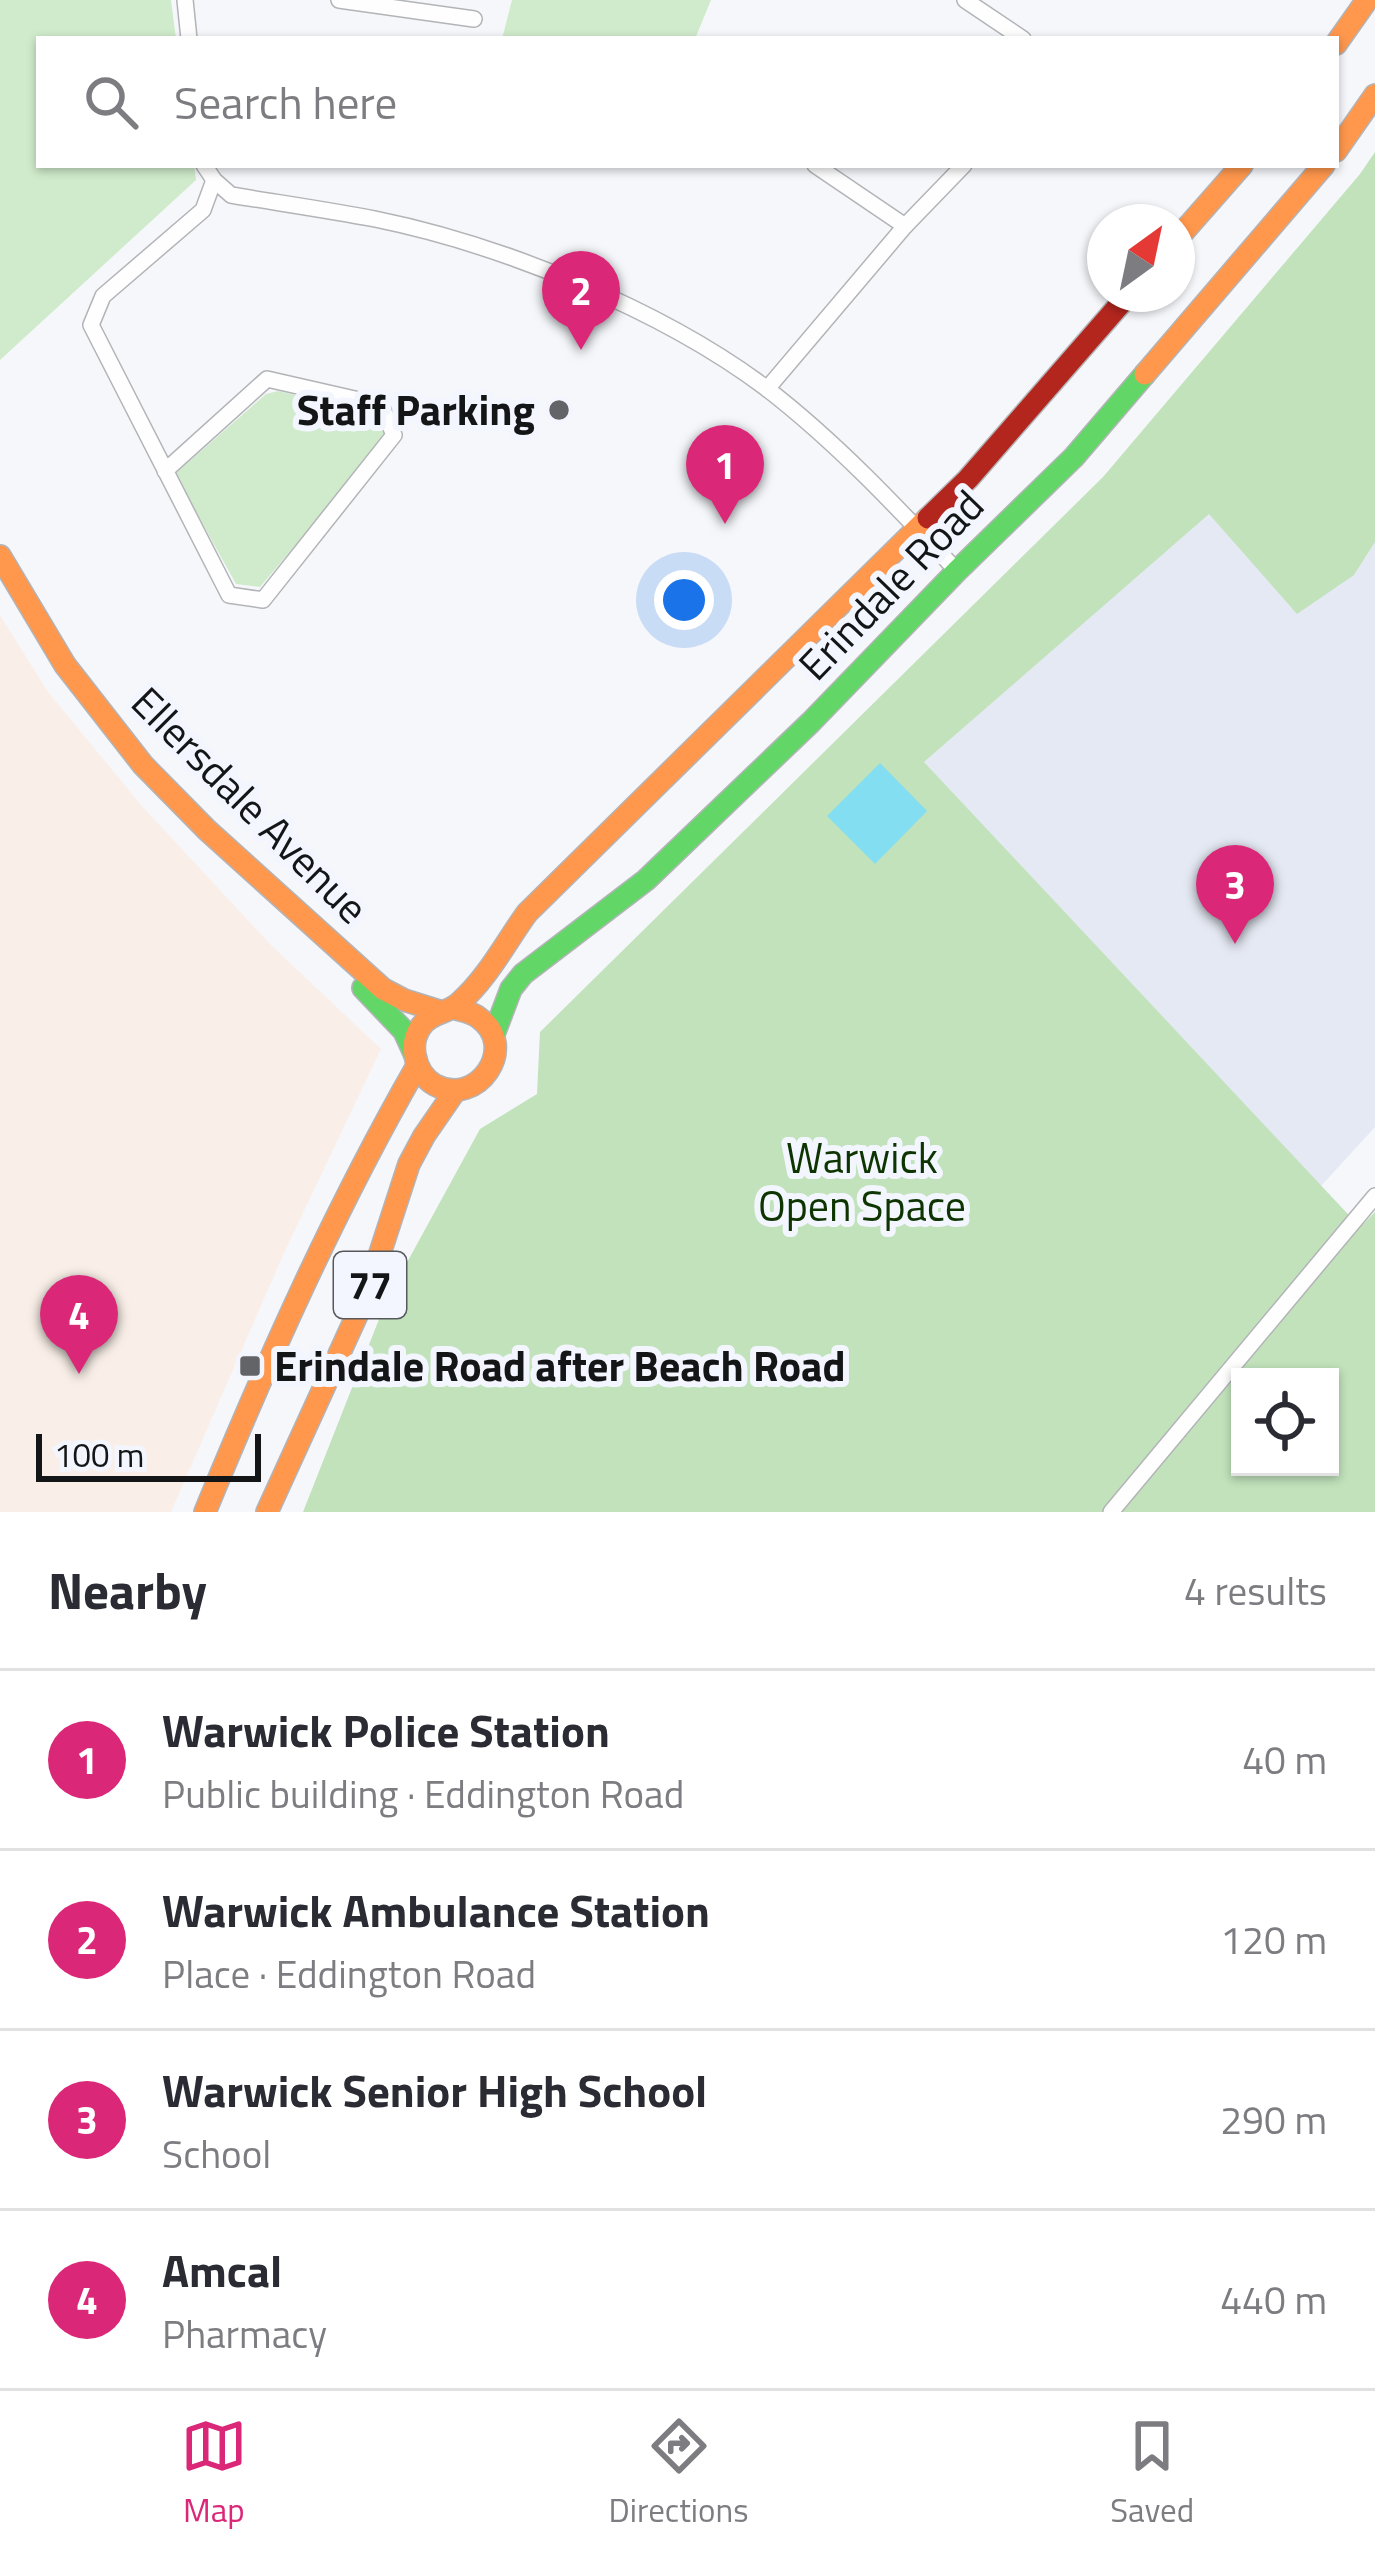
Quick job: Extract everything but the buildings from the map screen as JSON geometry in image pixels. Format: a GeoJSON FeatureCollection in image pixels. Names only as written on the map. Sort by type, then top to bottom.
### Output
{"type":"FeatureCollection","features":[{"type":"Feature","properties":{"kind":"main road"},"geometry":{"type":"LineString","coordinates":[[1339,40],[1367,0]]}},
{"type":"Feature","properties":{"kind":"main road"},"geometry":{"type":"LineString","coordinates":[[1339,147],[1375,95]]}},
{"type":"Feature","properties":{"kind":"main road"},"geometry":{"type":"LineString","coordinates":[[1195,219],[1239,168]]}},
{"type":"Feature","properties":{"kind":"main road","name":"Erindale Road"},"geometry":{"type":"LineString","coordinates":[[267,1512],[367,1293],[409,1164],[455,1091],[468,1089],[489,1073],[495,1060],[494,1034],[523,974],[646,880],[811,722],[1074,457],[1321,168]]}},
{"type":"Feature","properties":{"kind":"main road","name":"Erindale Road"},"geometry":{"type":"LineString","coordinates":[[205,1512],[349,1191],[416,1060],[420,1028],[467,994],[527,913],[968,479],[1113,312]]}},
{"type":"Feature","properties":{"kind":"main road","name":"Ellersdale Avenue"},"geometry":{"type":"LineString","coordinates":[[0,556],[65,665],[143,765],[180,803],[383,989],[404,1000],[446,1009]]}},
{"type":"Feature","properties":{"kind":"main road","name":"Ellersdale Avenue"},"geometry":{"type":"LineString","coordinates":[[0,582],[55,673],[134,773],[199,839],[376,999],[404,1031],[416,1060]]}},
{"type":"Feature","properties":{"kind":"main road"},"geometry":{"type":"LineString","coordinates":[[446,1009],[477,1014],[494,1034]]}},
{"type":"Feature","properties":{"kind":"main road"},"geometry":{"type":"LineString","coordinates":[[416,1060],[427,1079],[455,1091]]}},
{"type":"Feature","properties":{"kind":"street"},"geometry":{"type":"LineString","coordinates":[[185,0],[189,36]]}},
{"type":"Feature","properties":{"kind":"street"},"geometry":{"type":"LineString","coordinates":[[339,0],[474,19]]}},
{"type":"Feature","properties":{"kind":"street"},"geometry":{"type":"LineString","coordinates":[[965,0],[1019,36]]}},
{"type":"Feature","properties":{"kind":"street"},"geometry":{"type":"LineString","coordinates":[[819,168],[905,226]]}},
{"type":"Feature","properties":{"kind":"street"},"geometry":{"type":"LineString","coordinates":[[767,389],[905,226],[961,168]]}},
{"type":"Feature","properties":{"kind":"street"},"geometry":{"type":"LineString","coordinates":[[209,172],[231,195],[379,220],[529,264],[626,306],[717,355],[767,389],[828,442],[957,571]]}},
{"type":"Feature","properties":{"kind":"street"},"geometry":{"type":"LineString","coordinates":[[165,471],[267,379],[381,406],[394,435],[263,600],[229,595],[165,471],[91,325],[103,296],[203,210],[209,172]]}},
{"type":"Feature","properties":{"kind":"street"},"geometry":{"type":"LineString","coordinates":[[1111,1512],[1375,1196]]}},
{"type":"Feature","properties":{"kind":"shaded area"},"geometry":{"type":"Polygon","coordinates":[[[1209,513],[1354,575],[1375,542],[1375,1127],[1321,1186],[924,762],[1209,513]]]}},
{"type":"Feature","properties":{"kind":"shaded area"},"geometry":{"type":"Polygon","coordinates":[[[0,615],[48,692],[142,806],[270,944],[381,1049],[284,1253],[171,1512],[0,1512],[0,615]]]}},
{"type":"Feature","properties":{"kind":"green space"},"geometry":{"type":"Polygon","coordinates":[[[0,0],[171,0],[176,36],[36,36],[36,168],[194,168],[196,180],[0,360],[0,0]]]}},
{"type":"Feature","properties":{"kind":"green space"},"geometry":{"type":"Polygon","coordinates":[[[512,0],[711,0],[696,36],[503,36],[512,0]]]}},
{"type":"Feature","properties":{"kind":"green space","name":"Warwick Open Space"},"geometry":{"type":"Polygon","coordinates":[[[1375,152],[1375,542],[1354,575],[1297,614],[1209,514],[924,762],[1360,1227],[1375,1212],[1375,1512],[303,1512],[387,1299],[480,1129],[537,1094],[540,1032],[1103,477],[1375,152]]]}},
{"type":"Feature","properties":{"kind":"green space"},"geometry":{"type":"Polygon","coordinates":[[[278,391],[373,413],[385,426],[387,437],[260,587],[236,584],[175,474],[266,394],[278,391]]]}},
{"type":"Feature","properties":{"kind":"water"},"geometry":{"type":"Polygon","coordinates":[[[880,763],[927,811],[875,864],[827,816],[880,763]]]}},
{"type":"Feature","properties":{"kind":"traffic: fast"},"geometry":{"type":"LineString","coordinates":[[494,1034],[511,989],[523,974],[646,880],[811,722],[1074,457],[1145,374]]}},
{"type":"Feature","properties":{"kind":"traffic: fast"},"geometry":{"type":"LineString","coordinates":[[363,988],[404,1031],[414,1053]]}},
{"type":"Feature","properties":{"kind":"traffic: slow"},"geometry":{"type":"LineString","coordinates":[[1339,40],[1367,0]]}},
{"type":"Feature","properties":{"kind":"traffic: slow"},"geometry":{"type":"LineString","coordinates":[[1339,147],[1375,95]]}},
{"type":"Feature","properties":{"kind":"traffic: slow"},"geometry":{"type":"LineString","coordinates":[[1195,219],[1239,168]]}},
{"type":"Feature","properties":{"kind":"traffic: slow"},"geometry":{"type":"LineString","coordinates":[[1145,374],[1321,168]]}},
{"type":"Feature","properties":{"kind":"traffic: slow"},"geometry":{"type":"LineString","coordinates":[[453,1008],[479,1018],[495,1044],[488,1071],[466,1088],[451,1090],[431,1082],[417,1064],[415,1041],[424,1023],[469,993],[527,913],[928,518]]}},
{"type":"Feature","properties":{"kind":"traffic: slow"},"geometry":{"type":"LineString","coordinates":[[0,556],[65,665],[143,765],[207,830],[383,989],[439,1011]]}},
{"type":"Feature","properties":{"kind":"traffic: slow"},"geometry":{"type":"LineString","coordinates":[[205,1512],[304,1285],[417,1066]]}},
{"type":"Feature","properties":{"kind":"traffic: slow"},"geometry":{"type":"LineString","coordinates":[[267,1512],[367,1293],[409,1164],[455,1091]]}},
{"type":"Feature","properties":{"kind":"traffic: jam"},"geometry":{"type":"LineString","coordinates":[[928,518],[968,479],[1113,312]]}},
{"type":"Feature","properties":{"kind":"place","name":"Warwick Ambulance Station"},"geometry":{"type":"Point","coordinates":[581,350]}},
{"type":"Feature","properties":{"kind":"place","name":"Staff Parking"},"geometry":{"type":"Point","coordinates":[559,410]}},
{"type":"Feature","properties":{"kind":"place","name":"Warwick Police Station"},"geometry":{"type":"Point","coordinates":[725,524]}},
{"type":"Feature","properties":{"kind":"place","name":"Warwick Senior High School"},"geometry":{"type":"Point","coordinates":[1235,944]}},
{"type":"Feature","properties":{"kind":"place","name":"Erindale Road after Beach Road"},"geometry":{"type":"Point","coordinates":[250,1366]}},
{"type":"Feature","properties":{"kind":"place","name":"Amcal"},"geometry":{"type":"Point","coordinates":[79,1374]}}]}
